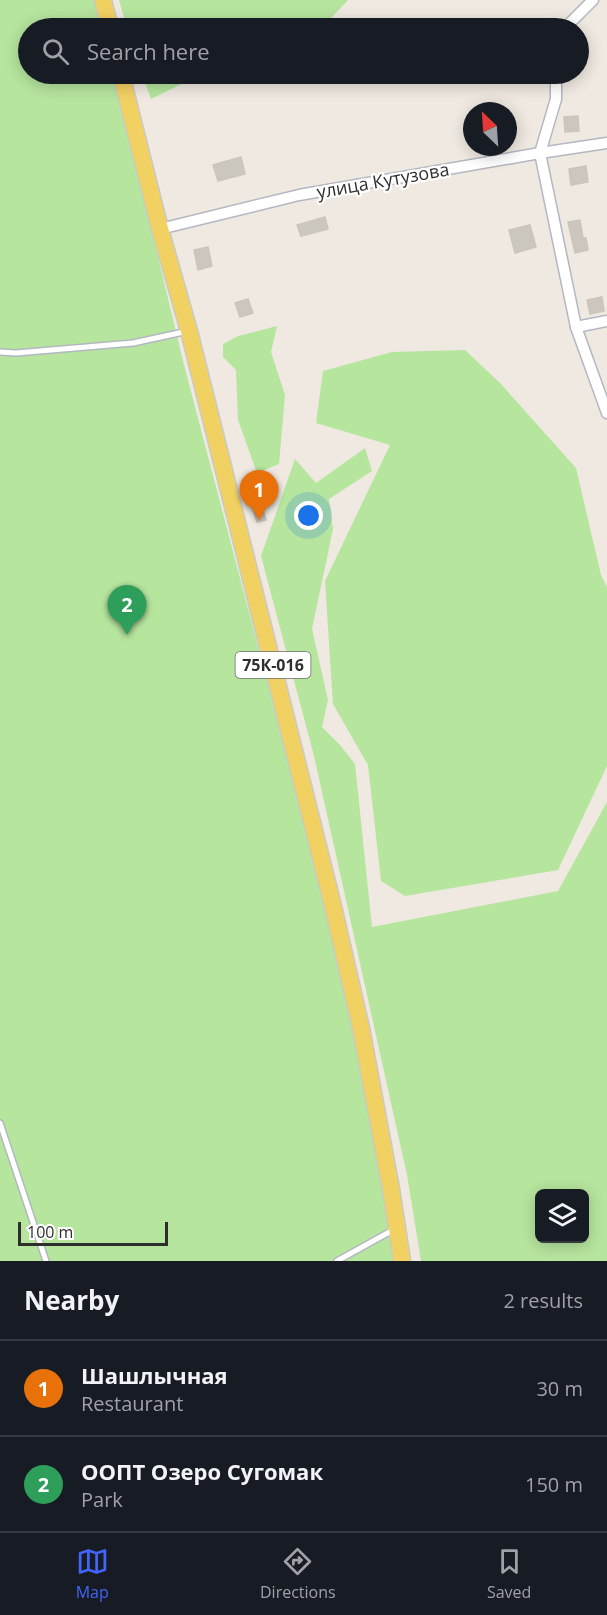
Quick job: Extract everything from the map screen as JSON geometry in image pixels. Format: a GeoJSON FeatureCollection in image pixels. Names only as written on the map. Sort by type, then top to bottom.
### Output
{"type":"FeatureCollection","features":[{"type":"Feature","properties":{"kind":"main road"},"geometry":{"type":"LineString","coordinates":[[103,0],[108,18]]}},
{"type":"Feature","properties":{"kind":"main road","name":"75К-016"},"geometry":{"type":"LineString","coordinates":[[124,84],[189,331],[332,902],[361,1028],[402,1261]]}},
{"type":"Feature","properties":{"kind":"street"},"geometry":{"type":"LineString","coordinates":[[575,18],[593,0]]}},
{"type":"Feature","properties":{"kind":"street"},"geometry":{"type":"LineString","coordinates":[[556,84],[556,99],[540,153],[576,327],[607,413]]}},
{"type":"Feature","properties":{"kind":"street","name":"улица Кутузова"},"geometry":{"type":"LineString","coordinates":[[160,228],[299,195],[607,143]]}},
{"type":"Feature","properties":{"kind":"street"},"geometry":{"type":"LineString","coordinates":[[576,327],[607,321]]}},
{"type":"Feature","properties":{"kind":"lane"},"geometry":{"type":"LineString","coordinates":[[0,352],[16,353],[134,343],[189,331]]}},
{"type":"Feature","properties":{"kind":"lane"},"geometry":{"type":"LineString","coordinates":[[0,1123],[46,1261]]}},
{"type":"Feature","properties":{"kind":"lane"},"geometry":{"type":"LineString","coordinates":[[337,1261],[397,1228]]}},
{"type":"Feature","properties":{"kind":"green space"},"geometry":{"type":"Polygon","coordinates":[[[0,0],[96,0],[100,18],[18,18],[18,84],[116,84],[184,365],[326,905],[353,1033],[394,1261],[0,1261],[0,0]]]}},
{"type":"Feature","properties":{"kind":"green space"},"geometry":{"type":"Polygon","coordinates":[[[119,0],[348,0],[331,18],[124,18],[119,0]]]}},
{"type":"Feature","properties":{"kind":"green space"},"geometry":{"type":"Polygon","coordinates":[[[146,84],[182,84],[151,99],[146,84]]]}},
{"type":"Feature","properties":{"kind":"green space"},"geometry":{"type":"Polygon","coordinates":[[[277,326],[271,352],[285,395],[279,464],[257,473],[238,420],[236,370],[223,357],[223,344],[238,336],[277,326]]]}},
{"type":"Feature","properties":{"kind":"green space"},"geometry":{"type":"Polygon","coordinates":[[[465,350],[500,383],[576,468],[601,575],[607,587],[607,766],[558,870],[405,896],[381,881],[368,765],[333,704],[325,581],[390,445],[316,423],[323,371],[392,352],[465,350]]]}},
{"type":"Feature","properties":{"kind":"green space"},"geometry":{"type":"Polygon","coordinates":[[[365,448],[372,471],[329,499],[333,529],[312,629],[328,700],[322,727],[355,764],[372,927],[558,891],[607,802],[607,1261],[421,1261],[407,1175],[314,756],[261,556],[295,459],[316,483],[365,448]]]}},
{"type":"Feature","properties":{"kind":"building"},"geometry":{"type":"Polygon","coordinates":[[[578,116],[579,131],[565,132],[564,117],[578,116]]]}},
{"type":"Feature","properties":{"kind":"building"},"geometry":{"type":"Polygon","coordinates":[[[241,157],[245,174],[218,181],[213,165],[241,157]]]}},
{"type":"Feature","properties":{"kind":"building"},"geometry":{"type":"Polygon","coordinates":[[[586,166],[588,182],[571,185],[569,169],[586,166]]]}},
{"type":"Feature","properties":{"kind":"building"},"geometry":{"type":"Polygon","coordinates":[[[325,217],[328,229],[301,236],[297,225],[325,217]]]}},
{"type":"Feature","properties":{"kind":"building"},"geometry":{"type":"Polygon","coordinates":[[[580,220],[588,250],[575,253],[568,222],[580,220]]]}},
{"type":"Feature","properties":{"kind":"building"},"geometry":{"type":"Polygon","coordinates":[[[530,225],[536,247],[515,253],[509,230],[530,225]]]}},
{"type":"Feature","properties":{"kind":"building"},"geometry":{"type":"Polygon","coordinates":[[[208,247],[212,266],[198,270],[194,250],[208,247]]]}},
{"type":"Feature","properties":{"kind":"building"},"geometry":{"type":"Polygon","coordinates":[[[602,297],[604,311],[590,314],[587,300],[602,297]]]}},
{"type":"Feature","properties":{"kind":"building"},"geometry":{"type":"Polygon","coordinates":[[[248,299],[253,313],[240,317],[235,303],[248,299]]]}},
{"type":"Feature","properties":{"kind":"building"},"geometry":{"type":"Polygon","coordinates":[[[260,500],[266,520],[257,522],[251,503],[260,500]]]}},
{"type":"Feature","properties":{"kind":"place","name":"Шашлычная"},"geometry":{"type":"Point","coordinates":[259,520]}},
{"type":"Feature","properties":{"kind":"place","name":"ООПТ Озеро Сугомак"},"geometry":{"type":"Point","coordinates":[127,635]}}]}
